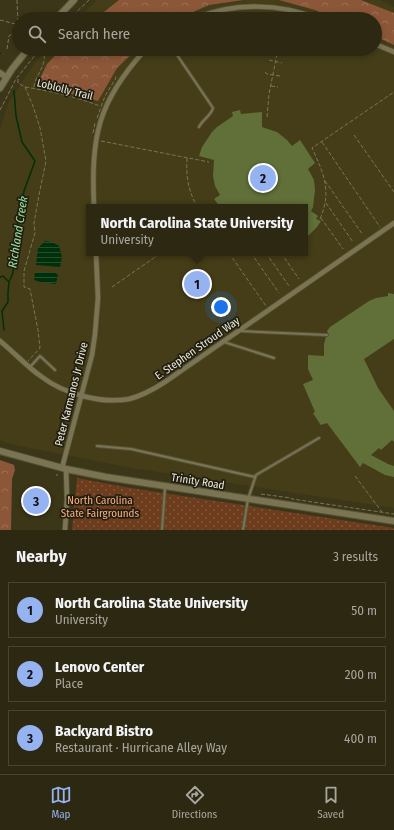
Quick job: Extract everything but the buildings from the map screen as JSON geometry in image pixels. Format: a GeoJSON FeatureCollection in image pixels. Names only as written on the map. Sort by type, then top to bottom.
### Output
{"type":"FeatureCollection","features":[{"type":"Feature","properties":{"kind":"main road"},"geometry":{"type":"LineString","coordinates":[[63,12],[74,0]]}},
{"type":"Feature","properties":{"kind":"main road"},"geometry":{"type":"LineString","coordinates":[[1,85],[22,56]]}},
{"type":"Feature","properties":{"kind":"main road","name":"Trinity Road"},"geometry":{"type":"LineString","coordinates":[[0,451],[64,468],[165,486],[394,521]]}},
{"type":"Feature","properties":{"kind":"street"},"geometry":{"type":"LineString","coordinates":[[214,12],[220,10],[252,7],[278,8],[298,12]]}},
{"type":"Feature","properties":{"kind":"street"},"geometry":{"type":"LineString","coordinates":[[382,47],[394,52]]}},
{"type":"Feature","properties":{"kind":"street"},"geometry":{"type":"LineString","coordinates":[[94,204],[93,161],[100,122],[112,92],[140,56]]}},
{"type":"Feature","properties":{"kind":"street"},"geometry":{"type":"LineString","coordinates":[[0,73],[6,77]]}},
{"type":"Feature","properties":{"kind":"street","name":"E. Stephen Stroud Way"},"geometry":{"type":"LineString","coordinates":[[0,341],[42,377],[63,390],[111,401],[130,399],[150,392],[394,223]]}},
{"type":"Feature","properties":{"kind":"street","name":"Peter Karmanos Jr Drive"},"geometry":{"type":"LineString","coordinates":[[65,530],[67,499],[64,468],[81,395],[92,356],[98,298],[96,256]]}},
{"type":"Feature","properties":{"kind":"lane"},"geometry":{"type":"LineString","coordinates":[[178,56],[213,108],[213,111],[199,127]]}},
{"type":"Feature","properties":{"kind":"lane"},"geometry":{"type":"LineString","coordinates":[[238,331],[327,335]]}},
{"type":"Feature","properties":{"kind":"lane"},"geometry":{"type":"LineString","coordinates":[[223,342],[274,358]]}},
{"type":"Feature","properties":{"kind":"lane"},"geometry":{"type":"LineString","coordinates":[[28,365],[40,356],[55,370]]}},
{"type":"Feature","properties":{"kind":"lane"},"geometry":{"type":"LineString","coordinates":[[243,530],[248,499],[256,475],[319,438]]}},
{"type":"Feature","properties":{"kind":"lane"},"geometry":{"type":"LineString","coordinates":[[97,446],[131,449],[255,477]]}},
{"type":"Feature","properties":{"kind":"lane"},"geometry":{"type":"LineString","coordinates":[[162,530],[165,486]]}},
{"type":"Feature","properties":{"kind":"path"},"geometry":{"type":"LineString","coordinates":[[17,0],[18,12]]}},
{"type":"Feature","properties":{"kind":"path"},"geometry":{"type":"LineString","coordinates":[[76,12],[88,0]]}},
{"type":"Feature","properties":{"kind":"path"},"geometry":{"type":"LineString","coordinates":[[0,20],[12,23]]}},
{"type":"Feature","properties":{"kind":"path"},"geometry":{"type":"LineString","coordinates":[[7,49],[9,36],[12,34]]}},
{"type":"Feature","properties":{"kind":"path"},"geometry":{"type":"LineString","coordinates":[[0,110],[16,79],[35,56]]}},
{"type":"Feature","properties":{"kind":"path"},"geometry":{"type":"LineString","coordinates":[[34,88],[35,80],[42,68],[45,56]]}},
{"type":"Feature","properties":{"kind":"path"},"geometry":{"type":"LineString","coordinates":[[267,117],[276,56]]}},
{"type":"Feature","properties":{"kind":"path"},"geometry":{"type":"LineString","coordinates":[[269,60],[282,63]]}},
{"type":"Feature","properties":{"kind":"path"},"geometry":{"type":"LineString","coordinates":[[265,72],[280,76]]}},
{"type":"Feature","properties":{"kind":"path"},"geometry":{"type":"LineString","coordinates":[[18,79],[18,83],[25,87],[33,106],[40,128],[46,161],[34,223],[35,233],[24,271],[24,287],[30,289],[40,348],[32,357],[28,365]]}},
{"type":"Feature","properties":{"kind":"path"},"geometry":{"type":"LineString","coordinates":[[271,86],[278,87]]}},
{"type":"Feature","properties":{"kind":"path","name":"Loblolly Trail"},"geometry":{"type":"LineString","coordinates":[[25,87],[78,98],[100,106]]}},
{"type":"Feature","properties":{"kind":"path"},"geometry":{"type":"LineString","coordinates":[[343,248],[321,218],[326,203],[326,188],[325,181],[312,148],[394,92]]}},
{"type":"Feature","properties":{"kind":"path"},"geometry":{"type":"LineString","coordinates":[[354,135],[394,192]]}},
{"type":"Feature","properties":{"kind":"path"},"geometry":{"type":"LineString","coordinates":[[100,141],[209,162]]}},
{"type":"Feature","properties":{"kind":"path"},"geometry":{"type":"LineString","coordinates":[[322,142],[381,228]]}},
{"type":"Feature","properties":{"kind":"path"},"geometry":{"type":"LineString","coordinates":[[187,158],[186,177],[188,187],[196,204]]}},
{"type":"Feature","properties":{"kind":"path"},"geometry":{"type":"LineString","coordinates":[[325,181],[364,235]]}},
{"type":"Feature","properties":{"kind":"path"},"geometry":{"type":"LineString","coordinates":[[326,203],[353,242]]}},
{"type":"Feature","properties":{"kind":"path"},"geometry":{"type":"LineString","coordinates":[[112,287],[157,256]]}},
{"type":"Feature","properties":{"kind":"path"},"geometry":{"type":"LineString","coordinates":[[231,256],[266,307]]}},
{"type":"Feature","properties":{"kind":"path"},"geometry":{"type":"LineString","coordinates":[[253,256],[279,293]]}},
{"type":"Feature","properties":{"kind":"path"},"geometry":{"type":"LineString","coordinates":[[268,256],[289,286]]}},
{"type":"Feature","properties":{"kind":"path"},"geometry":{"type":"LineString","coordinates":[[283,256],[299,279]]}},
{"type":"Feature","properties":{"kind":"path"},"geometry":{"type":"LineString","coordinates":[[355,476],[382,512]]}},
{"type":"Feature","properties":{"kind":"path"},"geometry":{"type":"LineString","coordinates":[[261,494],[394,514]]}},
{"type":"Feature","properties":{"kind":"shaded area"},"geometry":{"type":"Polygon","coordinates":[[[97,0],[379,0],[394,7],[394,508],[132,468],[10,444],[0,440],[0,129],[9,102],[36,61],[41,56],[382,56],[382,12],[84,12],[97,0]]]}},
{"type":"Feature","properties":{"kind":"shaded area"},"geometry":{"type":"Polygon","coordinates":[[[45,241],[52,242],[59,246],[62,257],[60,267],[36,265],[38,248],[45,241]]]}},
{"type":"Feature","properties":{"kind":"shaded area"},"geometry":{"type":"Polygon","coordinates":[[[35,272],[54,272],[58,275],[56,284],[34,280],[35,272]]]}},
{"type":"Feature","properties":{"kind":"green space"},"geometry":{"type":"Polygon","coordinates":[[[119,0],[243,0],[209,5],[193,12],[104,12],[119,0]]]}},
{"type":"Feature","properties":{"kind":"green space"},"geometry":{"type":"Polygon","coordinates":[[[279,0],[361,0],[394,13],[394,45],[382,39],[382,12],[319,12],[279,0]]]}},
{"type":"Feature","properties":{"kind":"green space"},"geometry":{"type":"Polygon","coordinates":[[[54,56],[130,56],[117,68],[98,101],[37,85],[47,64],[54,56]]]}},
{"type":"Feature","properties":{"kind":"green space"},"geometry":{"type":"Polygon","coordinates":[[[0,460],[14,465],[15,470],[12,479],[11,530],[0,530],[0,460]]]}},
{"type":"Feature","properties":{"kind":"green space","name":"North Carolina State Fairgrounds"},"geometry":{"type":"Polygon","coordinates":[[[77,478],[130,488],[394,528],[394,530],[72,530],[77,478]]]}},
{"type":"Feature","properties":{"kind":"waterway","name":"Richland Creek"},"geometry":{"type":"LineString","coordinates":[[4,330],[2,311],[8,302],[9,282],[13,273],[18,218],[24,191],[35,161],[22,142],[16,116],[14,91]]}},
{"type":"Feature","properties":{"kind":"waterway"},"geometry":{"type":"LineString","coordinates":[[0,277],[3,276],[9,282]]}},
{"type":"Feature","properties":{"kind":"place","name":"Lenovo Center"},"geometry":{"type":"Point","coordinates":[263,178]}},
{"type":"Feature","properties":{"kind":"place","name":"North Carolina State University"},"geometry":{"type":"Point","coordinates":[197,284]}},
{"type":"Feature","properties":{"kind":"place","name":"Backyard Bistro"},"geometry":{"type":"Point","coordinates":[36,501]}}]}
